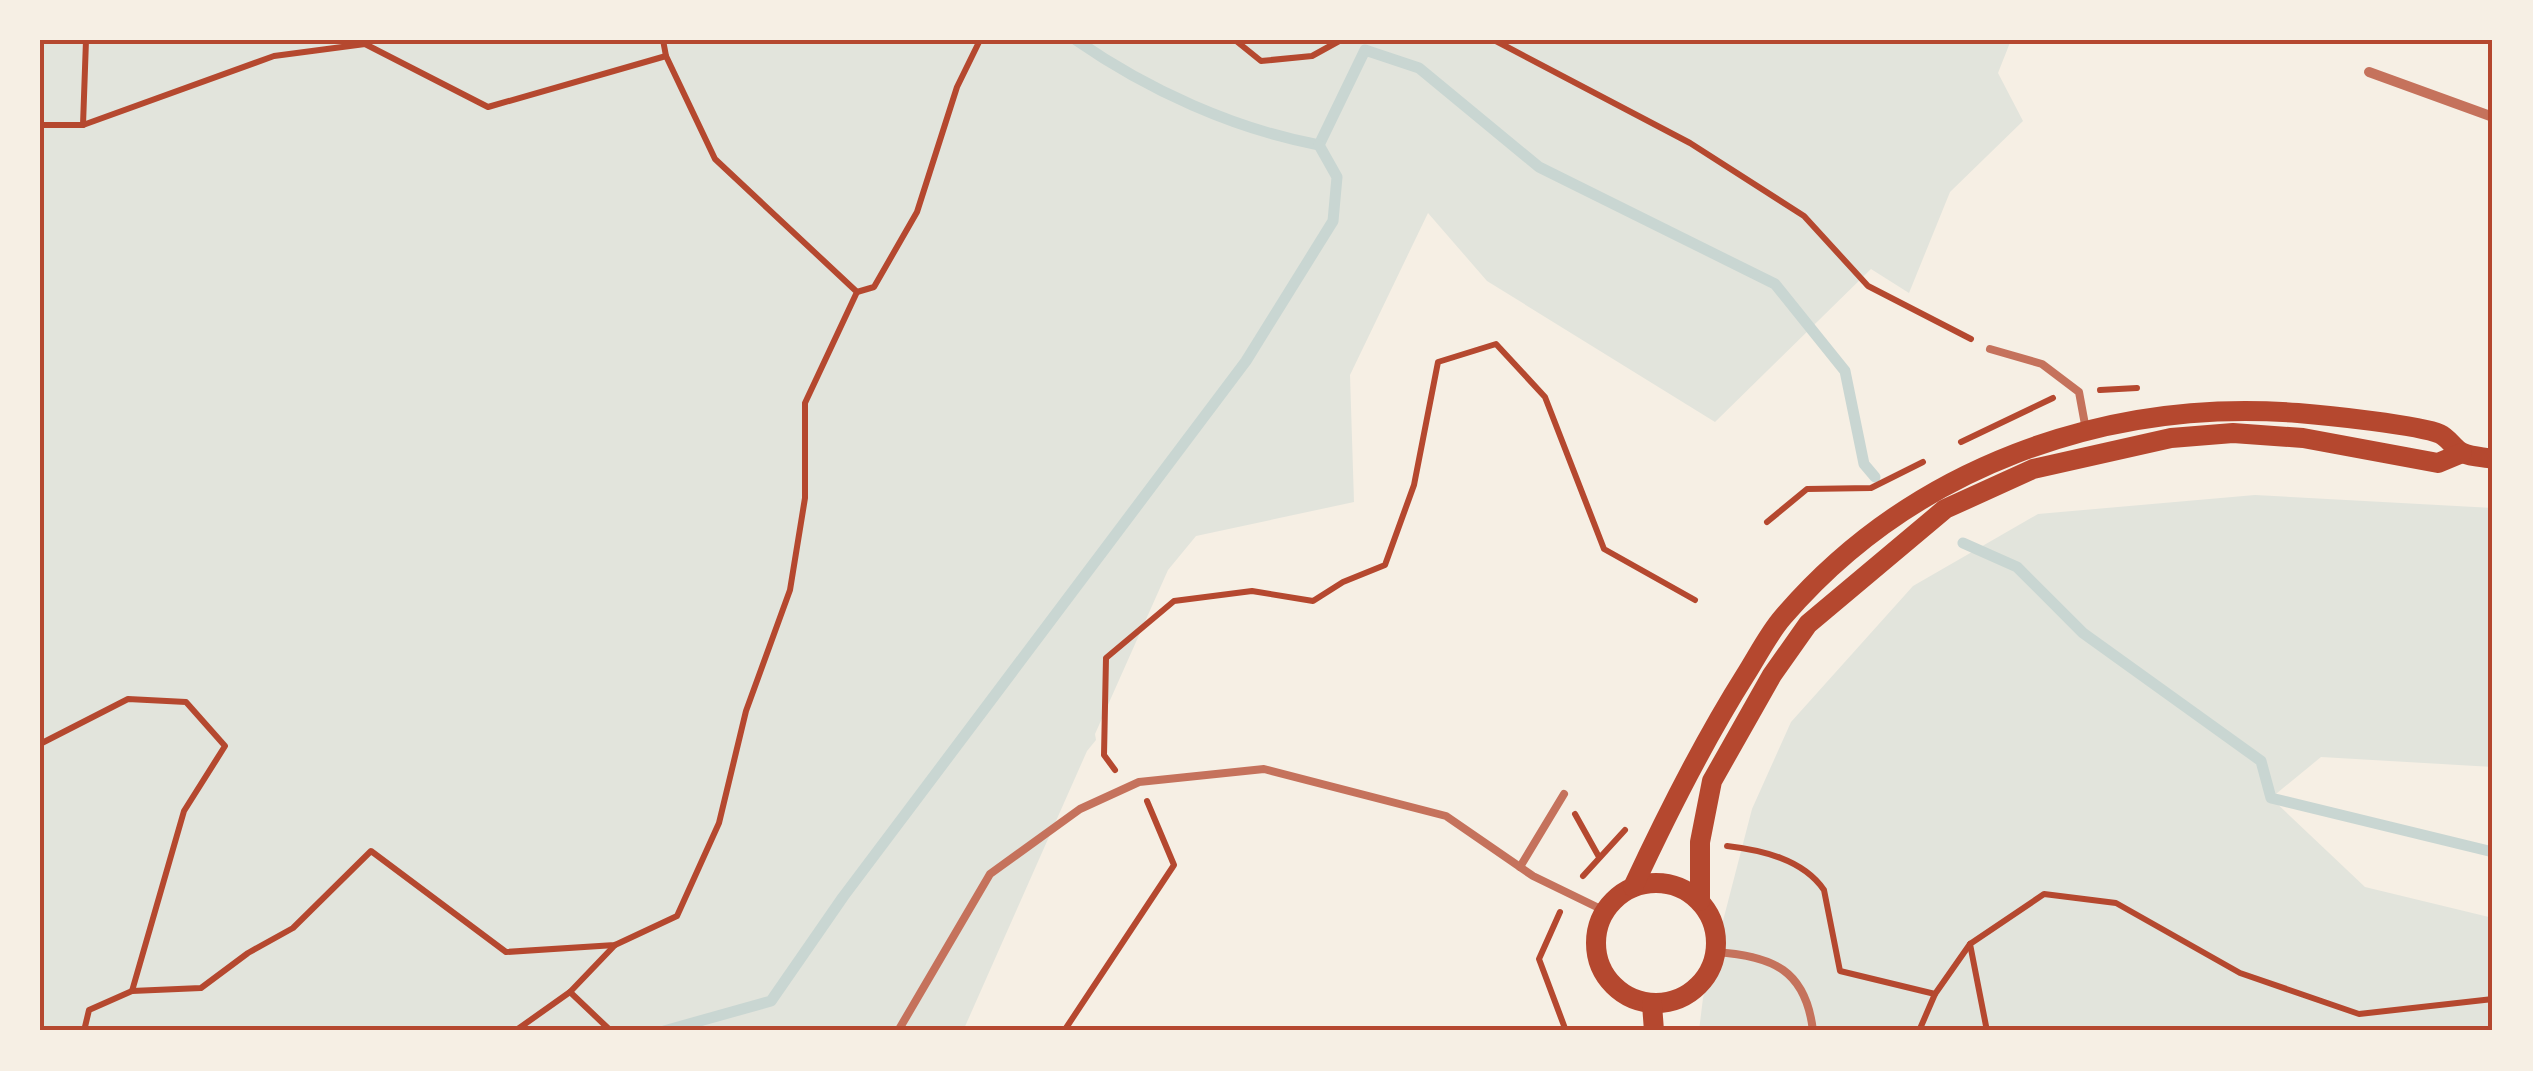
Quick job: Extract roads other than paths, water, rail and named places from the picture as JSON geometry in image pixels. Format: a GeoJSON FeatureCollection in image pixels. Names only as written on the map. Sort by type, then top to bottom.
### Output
{"type":"FeatureCollection","features":[{"type":"Feature","properties":{"kind":"main road"},"geometry":{"type":"LineString","coordinates":[[1632,887],[1669,884],[1700,901],[1711,916],[1716,952],[1702,984],[1687,996],[1652,1004],[1619,992],[1606,979],[1595,945],[1605,911],[1632,887],[1718,720],[1772,634],[1832,566],[1893,516],[1961,478],[2086,430],[2165,412],[2302,413],[2440,434],[2462,453],[2493,459]]}},
{"type":"Feature","properties":{"kind":"main road"},"geometry":{"type":"LineString","coordinates":[[1700,901],[1700,842],[1712,781],[1772,675],[1808,624],[1944,509],[2033,469],[2171,438],[2234,433],[2303,438],[2438,463],[2462,453]]}},
{"type":"Feature","properties":{"kind":"main road"},"geometry":{"type":"LineString","coordinates":[[1652,1004],[1654,1031]]}},
{"type":"Feature","properties":{"kind":"street"},"geometry":{"type":"LineString","coordinates":[[2369,72],[2493,117]]}},
{"type":"Feature","properties":{"kind":"lane"},"geometry":{"type":"LineString","coordinates":[[1990,349],[2042,364],[2080,392],[2086,430]]}},
{"type":"Feature","properties":{"kind":"lane"},"geometry":{"type":"LineString","coordinates":[[898,1031],[990,874],[1080,809],[1139,782],[1264,769],[1446,816],[1520,867],[1605,911]]}},
{"type":"Feature","properties":{"kind":"lane"},"geometry":{"type":"LineString","coordinates":[[1520,867],[1564,794]]}},
{"type":"Feature","properties":{"kind":"lane"},"geometry":{"type":"LineString","coordinates":[[1716,952],[1757,955],[1796,978],[1810,1010],[1813,1031]]}},
{"type":"Feature","properties":{"kind":"waterway"},"geometry":{"type":"LineString","coordinates":[[1076,40],[1132,75],[1193,105],[1255,129],[1319,145]]}},
{"type":"Feature","properties":{"kind":"waterway"},"geometry":{"type":"LineString","coordinates":[[1319,145],[1365,50],[1419,68],[1539,167],[1775,284],[1845,371],[1864,464],[1875,477]]}},
{"type":"Feature","properties":{"kind":"waterway"},"geometry":{"type":"LineString","coordinates":[[664,1031],[771,1001],[843,897],[1246,361],[1333,221],[1337,177],[1319,145]]}},
{"type":"Feature","properties":{"kind":"waterway"},"geometry":{"type":"LineString","coordinates":[[1963,543],[2017,567],[2083,633],[2261,761],[2271,798],[2493,852]]}}]}
